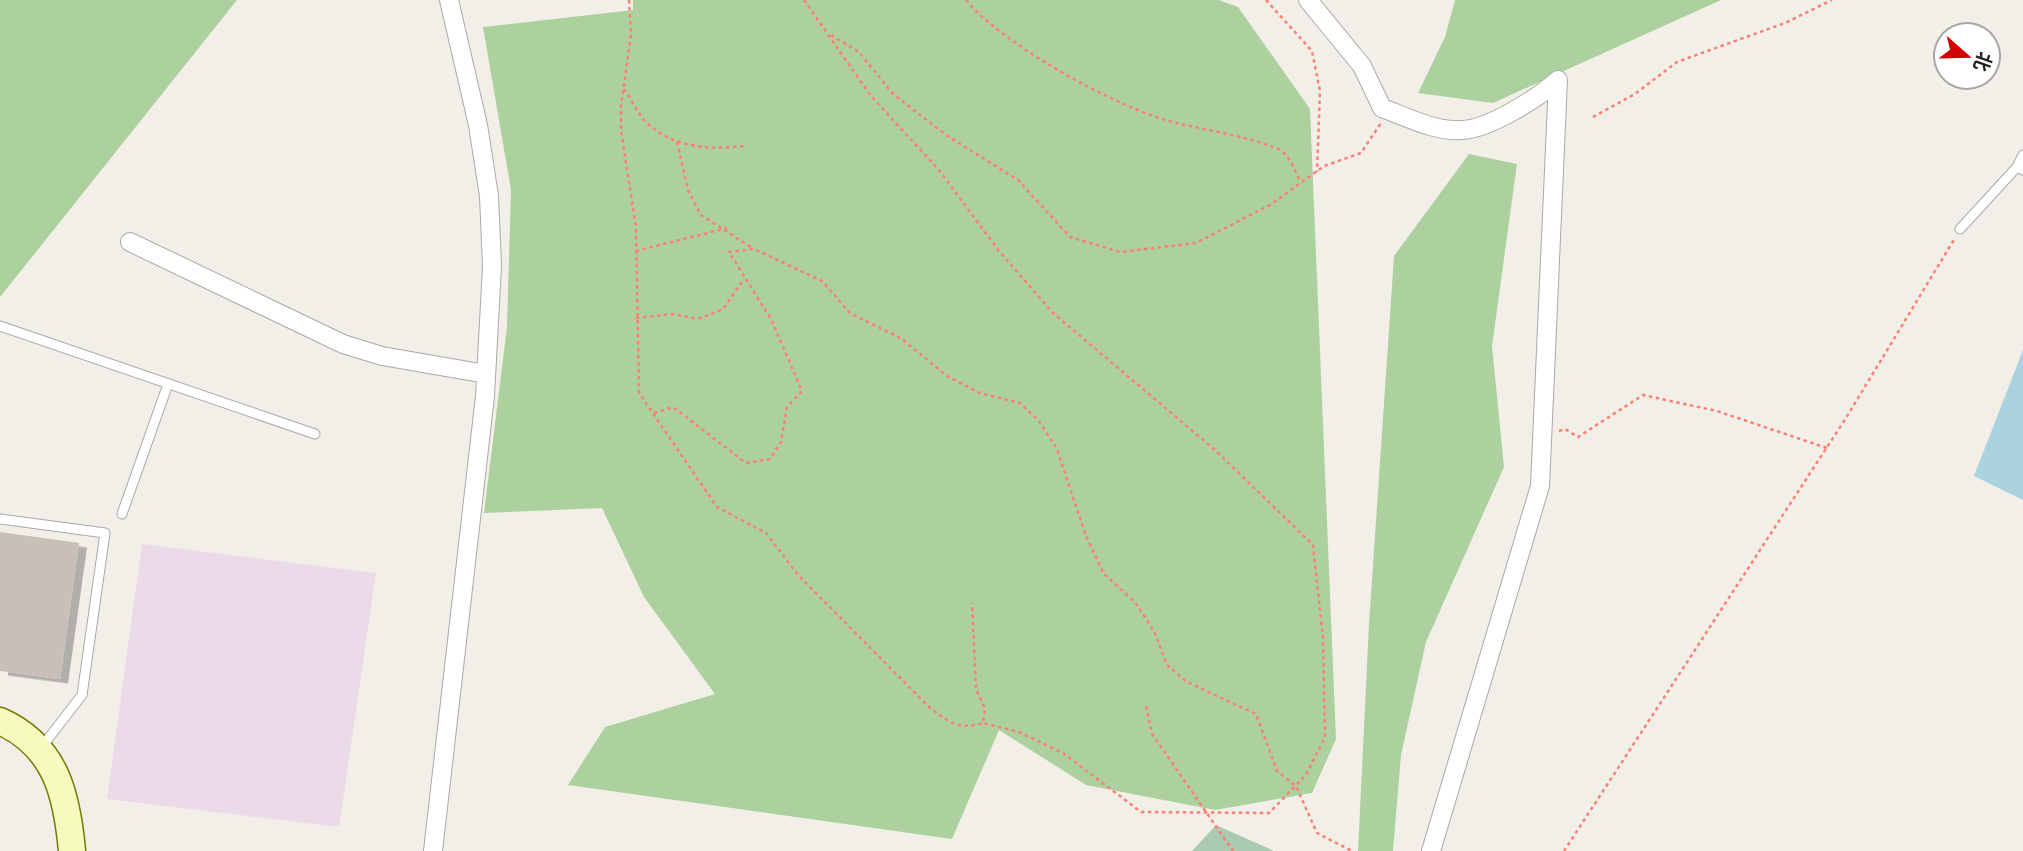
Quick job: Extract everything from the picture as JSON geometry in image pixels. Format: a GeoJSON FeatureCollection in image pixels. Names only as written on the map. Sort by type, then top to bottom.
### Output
{"type":"FeatureCollection","features":[{"type":"Feature","properties":{"kind":"main road"},"geometry":{"type":"LineString","coordinates":[[0,721],[40,749],[55,771],[64,792],[72,851]]}},
{"type":"Feature","properties":{"kind":"main road"},"geometry":{"type":"LineString","coordinates":[[0,734],[31,755],[45,776],[55,804],[62,851]]}},
{"type":"Feature","properties":{"kind":"street"},"geometry":{"type":"LineString","coordinates":[[433,851],[486,374],[492,266],[489,196],[478,125],[450,0]]}},
{"type":"Feature","properties":{"kind":"street"},"geometry":{"type":"LineString","coordinates":[[1308,0],[1363,66],[1382,108],[1433,127],[1464,130],[1536,100],[1559,80],[1540,486],[1431,851]]}},
{"type":"Feature","properties":{"kind":"street"},"geometry":{"type":"LineString","coordinates":[[130,242],[343,344],[382,356],[486,374]]}},
{"type":"Feature","properties":{"kind":"lane"},"geometry":{"type":"LineString","coordinates":[[1960,229],[2020,169],[2023,155]]}},
{"type":"Feature","properties":{"kind":"lane"},"geometry":{"type":"LineString","coordinates":[[0,326],[315,434]]}},
{"type":"Feature","properties":{"kind":"lane"},"geometry":{"type":"LineString","coordinates":[[122,513],[168,384]]}},
{"type":"Feature","properties":{"kind":"lane"},"geometry":{"type":"LineString","coordinates":[[0,519],[105,533],[82,695],[40,749]]}},
{"type":"Feature","properties":{"kind":"path"},"geometry":{"type":"LineString","coordinates":[[629,0],[631,35],[621,130],[636,228],[639,393],[717,507],[766,533],[798,575],[928,706],[952,724],[968,728],[983,723],[1019,732],[1063,753],[1141,812],[1269,813],[1306,775],[1325,737],[1323,638],[1313,545],[1214,449],[1053,313],[999,251],[939,170],[871,96],[804,0]]}},
{"type":"Feature","properties":{"kind":"path"},"geometry":{"type":"LineString","coordinates":[[966,0],[1020,48],[1111,97],[1175,123],[1218,130],[1279,149],[1292,164],[1300,184]]}},
{"type":"Feature","properties":{"kind":"path"},"geometry":{"type":"LineString","coordinates":[[1266,0],[1312,51],[1320,91],[1317,172]]}},
{"type":"Feature","properties":{"kind":"path"},"geometry":{"type":"LineString","coordinates":[[1593,117],[1635,94],[1677,62],[1785,23],[1832,0]]}},
{"type":"Feature","properties":{"kind":"path"},"geometry":{"type":"LineString","coordinates":[[828,34],[859,52],[893,94],[946,135],[1018,180],[1070,237],[1120,252],[1196,243],[1270,205],[1317,172],[1361,153],[1389,111]]}},
{"type":"Feature","properties":{"kind":"path"},"geometry":{"type":"LineString","coordinates":[[624,89],[646,122],[677,142],[712,149],[744,146]]}},
{"type":"Feature","properties":{"kind":"path"},"geometry":{"type":"LineString","coordinates":[[677,142],[688,190],[701,215],[727,229],[754,249],[822,281],[850,313],[902,339],[947,376],[980,393],[1020,403],[1039,421],[1057,449],[1086,536],[1104,574],[1135,602],[1154,631],[1167,665],[1187,682],[1256,715],[1277,771],[1296,786],[1317,833],[1352,851]]}},
{"type":"Feature","properties":{"kind":"path"},"geometry":{"type":"LineString","coordinates":[[636,251],[727,229]]}},
{"type":"Feature","properties":{"kind":"path"},"geometry":{"type":"LineString","coordinates":[[1564,851],[1826,448],[1960,229]]}},
{"type":"Feature","properties":{"kind":"path"},"geometry":{"type":"LineString","coordinates":[[653,413],[673,407],[746,463],[770,459],[781,442],[787,407],[802,391],[784,343],[729,252],[754,249]]}},
{"type":"Feature","properties":{"kind":"path"},"geometry":{"type":"LineString","coordinates":[[636,318],[673,314],[698,318],[723,309],[744,279]]}},
{"type":"Feature","properties":{"kind":"path"},"geometry":{"type":"LineString","coordinates":[[1543,435],[1565,429],[1578,437],[1643,395],[1717,411],[1826,448]]}},
{"type":"Feature","properties":{"kind":"path"},"geometry":{"type":"LineString","coordinates":[[972,603],[976,688],[985,709],[983,723]]}},
{"type":"Feature","properties":{"kind":"path"},"geometry":{"type":"LineString","coordinates":[[1146,706],[1152,733],[1233,851]]}},
{"type":"Feature","properties":{"kind":"shaded area"},"geometry":{"type":"Polygon","coordinates":[[[142,544],[376,573],[339,827],[107,799],[142,544]]]}},
{"type":"Feature","properties":{"kind":"green space"},"geometry":{"type":"Polygon","coordinates":[[[0,0],[237,0],[0,297],[0,0]]]}},
{"type":"Feature","properties":{"kind":"green space"},"geometry":{"type":"Polygon","coordinates":[[[633,0],[1219,0],[1238,7],[1310,109],[1336,739],[1312,793],[1215,810],[1086,785],[999,730],[952,839],[568,785],[605,727],[715,694],[644,597],[602,508],[484,513],[507,327],[511,190],[483,27],[633,10],[633,0]]]}},
{"type":"Feature","properties":{"kind":"green space"},"geometry":{"type":"Polygon","coordinates":[[[1455,0],[1721,0],[1493,103],[1418,93],[1445,37],[1455,0]]]}},
{"type":"Feature","properties":{"kind":"green space"},"geometry":{"type":"Polygon","coordinates":[[[1469,154],[1517,164],[1492,346],[1504,467],[1426,642],[1401,755],[1393,851],[1358,851],[1369,624],[1394,256],[1469,154]]]}},
{"type":"Feature","properties":{"kind":"green space"},"geometry":{"type":"Polygon","coordinates":[[[1216,825],[1272,850],[1273,851],[1192,851],[1216,825]]]}},
{"type":"Feature","properties":{"kind":"water"},"geometry":{"type":"Polygon","coordinates":[[[2023,350],[2023,500],[1974,476],[2023,350]]]}},
{"type":"Feature","properties":{"kind":"building"},"geometry":{"type":"Polygon","coordinates":[[[0,532],[79,543],[60,679],[0,671],[0,532]]]}}]}
